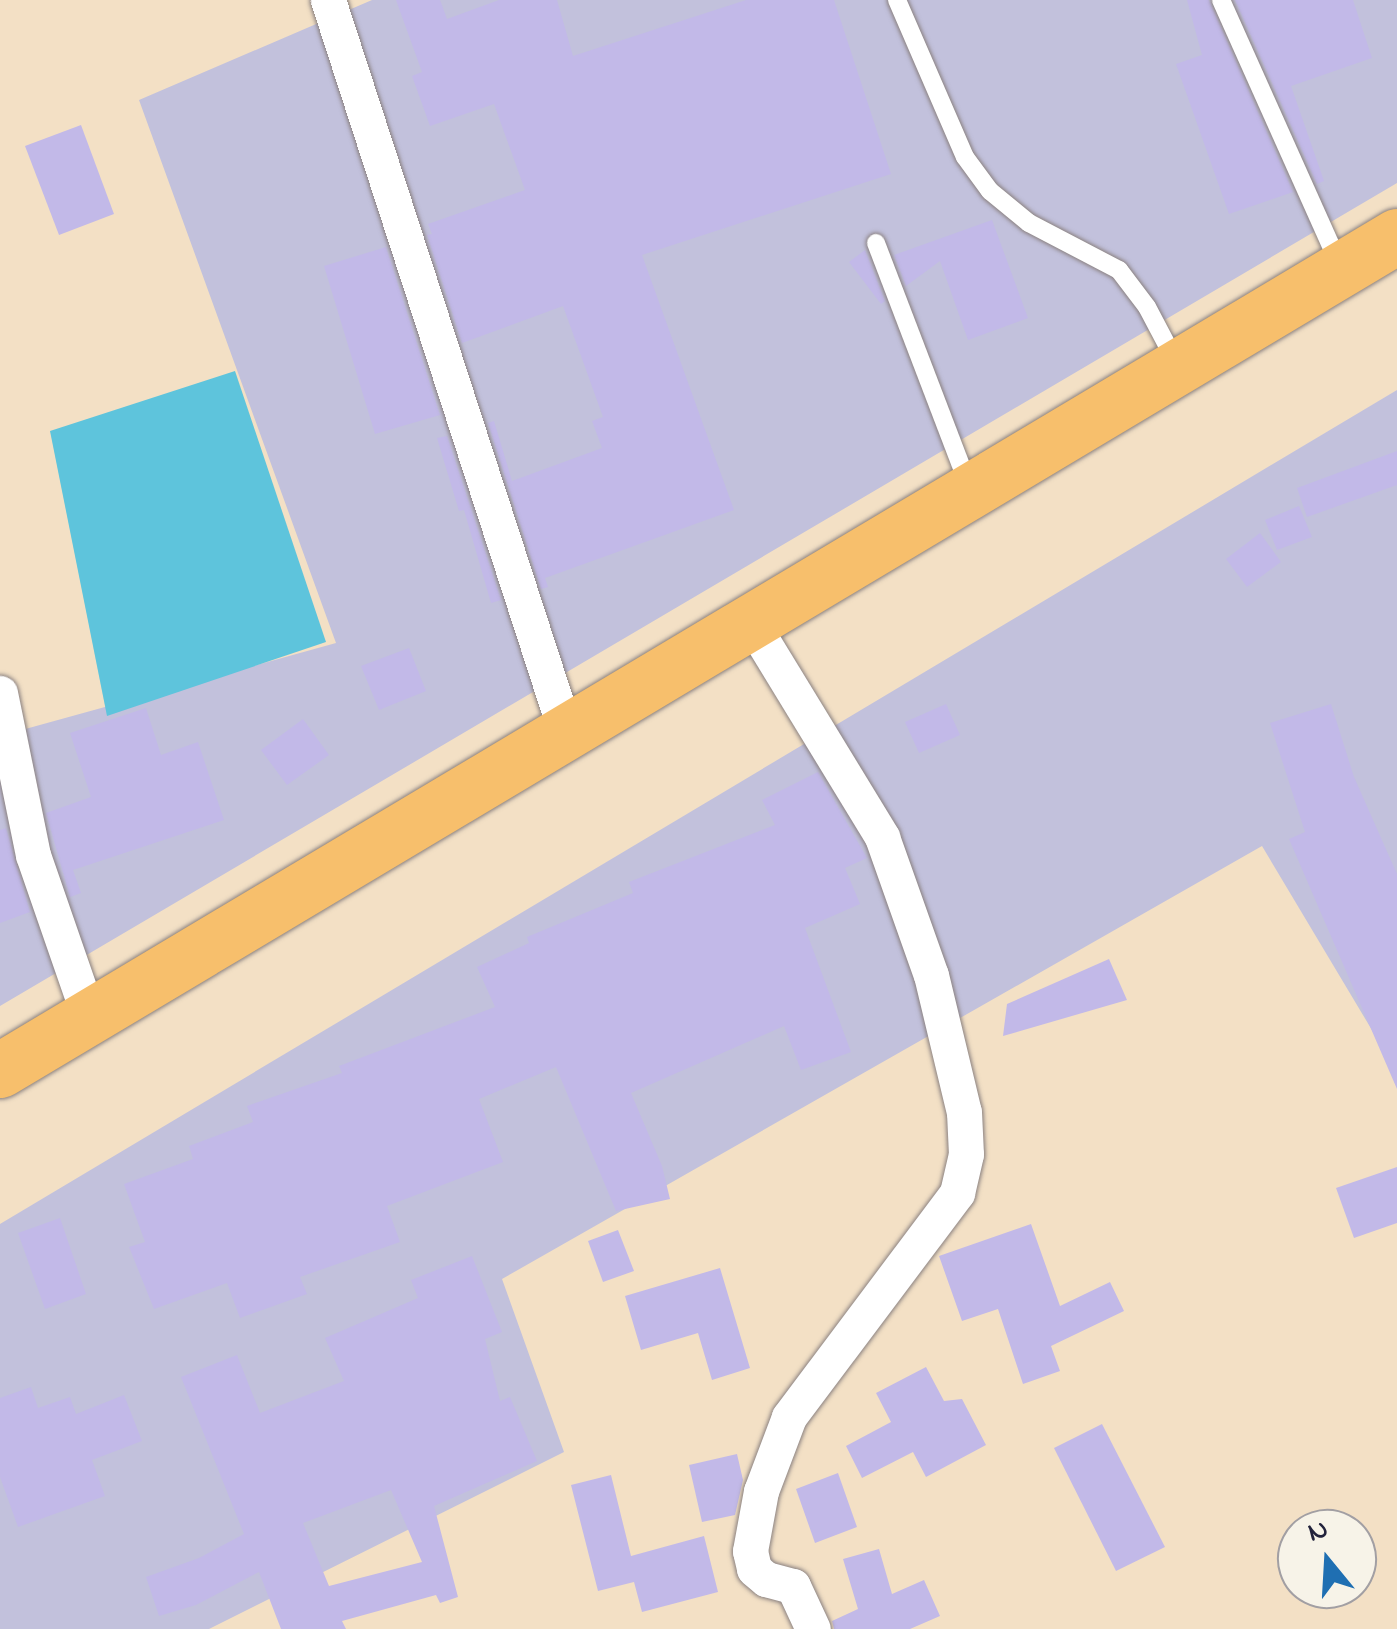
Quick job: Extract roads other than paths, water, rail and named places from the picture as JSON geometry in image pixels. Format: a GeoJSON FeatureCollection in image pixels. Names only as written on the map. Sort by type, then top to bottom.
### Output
{"type":"FeatureCollection","features":[{"type":"Feature","properties":{"kind":"main road"},"geometry":{"type":"LineString","coordinates":[[0,1070],[1397,236]]}},
{"type":"Feature","properties":{"kind":"street"},"geometry":{"type":"LineString","coordinates":[[328,0],[566,733]]}},
{"type":"Feature","properties":{"kind":"street"},"geometry":{"type":"LineString","coordinates":[[751,622],[882,837],[931,976],[964,1112],[966,1154],[957,1193],[790,1416],[761,1491],[750,1550],[754,1569],[766,1579],[793,1586],[813,1629]]}},
{"type":"Feature","properties":{"kind":"street"},"geometry":{"type":"LineString","coordinates":[[0,692],[33,855],[89,1017]]}},
{"type":"Feature","properties":{"kind":"lane"},"geometry":{"type":"LineString","coordinates":[[897,0],[966,157],[990,191],[1030,223],[1119,270],[1142,298],[1178,367]]}},
{"type":"Feature","properties":{"kind":"lane"},"geometry":{"type":"LineString","coordinates":[[1221,0],[1342,269]]}},
{"type":"Feature","properties":{"kind":"lane"},"geometry":{"type":"LineString","coordinates":[[876,243],[971,491]]}},
{"type":"Feature","properties":{"kind":"water"},"geometry":{"type":"Polygon","coordinates":[[[235,371],[326,642],[107,716],[50,431],[235,371]]]}}]}
